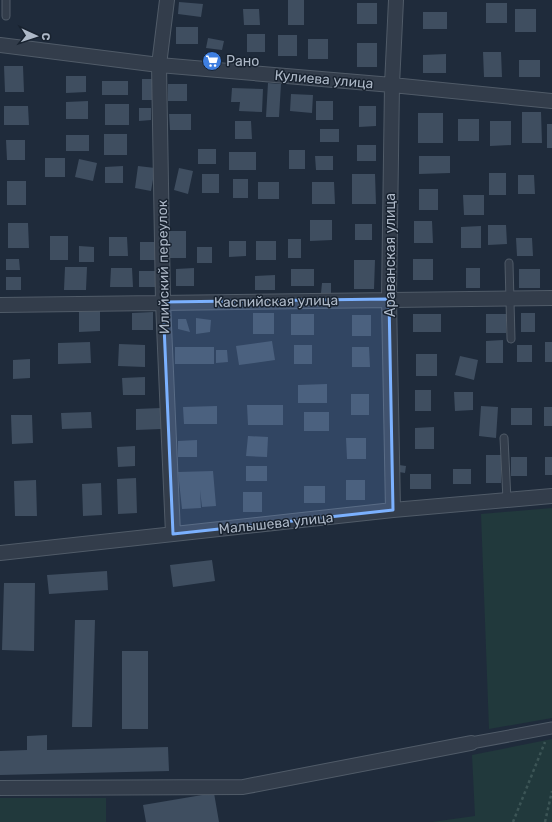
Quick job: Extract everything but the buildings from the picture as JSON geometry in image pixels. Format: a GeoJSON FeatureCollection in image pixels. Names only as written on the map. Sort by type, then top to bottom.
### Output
{"type":"FeatureCollection","features":[{"type":"Feature","properties":{"kind":"street","name":"Илийский переулок"},"geometry":{"type":"LineString","coordinates":[[167,0],[159,65],[163,302],[173,534]]}},
{"type":"Feature","properties":{"kind":"street","name":"Араванская улица"},"geometry":{"type":"LineString","coordinates":[[393,510],[389,299],[392,85],[396,0]]}},
{"type":"Feature","properties":{"kind":"street","name":"Кулиева улица"},"geometry":{"type":"LineString","coordinates":[[0,45],[159,65],[392,85],[552,101]]}},
{"type":"Feature","properties":{"kind":"street","name":"Каспийская улица"},"geometry":{"type":"LineString","coordinates":[[0,305],[552,298]]}},
{"type":"Feature","properties":{"kind":"street","name":"Малышева улица"},"geometry":{"type":"LineString","coordinates":[[0,553],[393,510],[552,496]]}},
{"type":"Feature","properties":{"kind":"street"},"geometry":{"type":"LineString","coordinates":[[0,788],[243,787],[551,728]]}},
{"type":"Feature","properties":{"kind":"lane"},"geometry":{"type":"LineString","coordinates":[[6,0],[6,16]]}},
{"type":"Feature","properties":{"kind":"lane"},"geometry":{"type":"LineString","coordinates":[[509,263],[512,339]]}},
{"type":"Feature","properties":{"kind":"lane"},"geometry":{"type":"LineString","coordinates":[[504,438],[507,500]]}},
{"type":"Feature","properties":{"kind":"path"},"geometry":{"type":"LineString","coordinates":[[513,822],[551,728]]}},
{"type":"Feature","properties":{"kind":"path"},"geometry":{"type":"LineString","coordinates":[[545,822],[552,791]]}},
{"type":"Feature","properties":{"kind":"highlighted area"},"geometry":{"type":"Polygon","coordinates":[[[389,299],[393,510],[173,534],[163,302],[389,299]]]}},
{"type":"Feature","properties":{"kind":"green space"},"geometry":{"type":"Polygon","coordinates":[[[552,508],[552,718],[489,729],[481,514],[552,508]]]}},
{"type":"Feature","properties":{"kind":"green space"},"geometry":{"type":"Polygon","coordinates":[[[552,739],[552,822],[432,822],[475,816],[472,755],[552,739]]]}},
{"type":"Feature","properties":{"kind":"green space"},"geometry":{"type":"Polygon","coordinates":[[[0,798],[106,798],[106,822],[0,822],[0,798]]]}},
{"type":"Feature","properties":{"kind":"place","name":"Рано"},"geometry":{"type":"Point","coordinates":[212,61]}}]}
